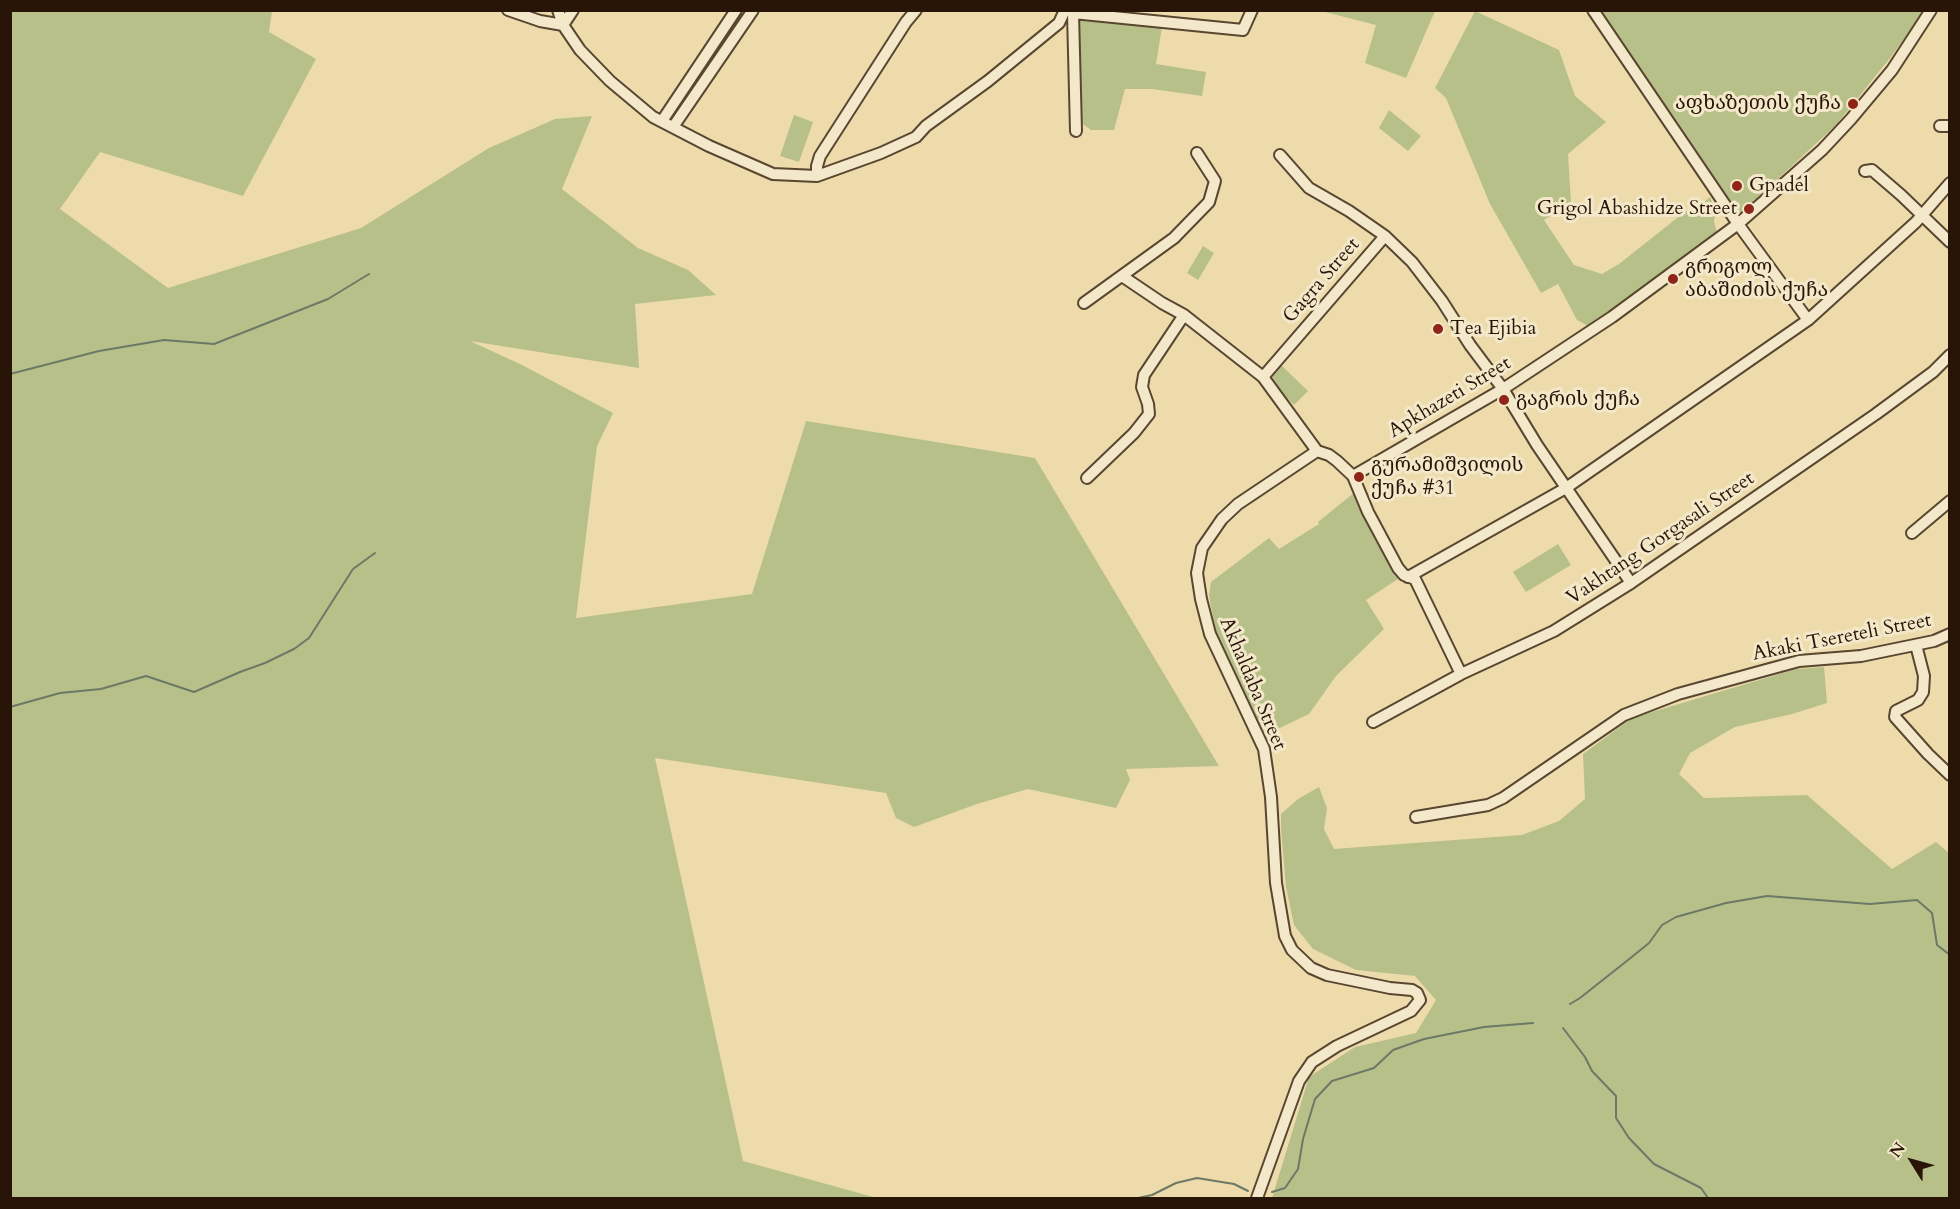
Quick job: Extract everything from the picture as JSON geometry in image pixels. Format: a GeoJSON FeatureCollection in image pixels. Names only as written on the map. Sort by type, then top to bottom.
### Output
{"type":"FeatureCollection","features":[{"type":"Feature","properties":{"kind":"street"},"geometry":{"type":"LineString","coordinates":[[508,10],[540,21],[563,25]]}},
{"type":"Feature","properties":{"kind":"street"},"geometry":{"type":"LineString","coordinates":[[558,10],[563,25],[580,50],[610,81],[653,117],[709,146],[773,174],[818,176],[881,153],[915,137],[926,126],[988,81],[1059,23],[1070,11]]}},
{"type":"Feature","properties":{"kind":"street"},"geometry":{"type":"LineString","coordinates":[[563,25],[573,10]]}},
{"type":"Feature","properties":{"kind":"street"},"geometry":{"type":"LineString","coordinates":[[662,120],[736,10]]}},
{"type":"Feature","properties":{"kind":"street"},"geometry":{"type":"LineString","coordinates":[[673,127],[753,10]]}},
{"type":"Feature","properties":{"kind":"street"},"geometry":{"type":"LineString","coordinates":[[818,176],[817,166],[820,156],[916,10]]}},
{"type":"Feature","properties":{"kind":"street"},"geometry":{"type":"LineString","coordinates":[[1070,11],[1243,30],[1252,10]]}},
{"type":"Feature","properties":{"kind":"street"},"geometry":{"type":"LineString","coordinates":[[1593,10],[1738,224],[1808,320]]}},
{"type":"Feature","properties":{"kind":"street","name":"Apkhazeti Street"},"geometry":{"type":"LineString","coordinates":[[1353,476],[1503,389],[1612,317],[1738,224],[1822,150],[1851,119],[1892,70],[1931,10]]}},
{"type":"Feature","properties":{"kind":"street"},"geometry":{"type":"LineString","coordinates":[[1070,11],[1076,131]]}},
{"type":"Feature","properties":{"kind":"street"},"geometry":{"type":"LineString","coordinates":[[728,22],[740,30]]}},
{"type":"Feature","properties":{"kind":"street"},"geometry":{"type":"LineString","coordinates":[[1084,303],[1174,238],[1209,202],[1215,181],[1197,153]]}},
{"type":"Feature","properties":{"kind":"street"},"geometry":{"type":"LineString","coordinates":[[1280,155],[1309,188],[1349,211],[1385,236]]}},
{"type":"Feature","properties":{"kind":"street"},"geometry":{"type":"LineString","coordinates":[[1865,171],[1872,170],[1950,242]]}},
{"type":"Feature","properties":{"kind":"street"},"geometry":{"type":"LineString","coordinates":[[1408,577],[1566,488],[1808,320],[1922,217],[1950,183]]}},
{"type":"Feature","properties":{"kind":"street","name":"Gagra Street"},"geometry":{"type":"LineString","coordinates":[[1263,377],[1385,236],[1412,262],[1442,301],[1631,583]]}},
{"type":"Feature","properties":{"kind":"street"},"geometry":{"type":"LineString","coordinates":[[1122,276],[1184,315],[1263,377],[1317,450],[1337,461],[1353,476],[1368,512],[1398,568],[1408,577],[1415,579],[1461,674]]}},
{"type":"Feature","properties":{"kind":"street"},"geometry":{"type":"LineString","coordinates":[[1087,478],[1134,433],[1149,414],[1142,387],[1144,375],[1184,315]]}},
{"type":"Feature","properties":{"kind":"street","name":"Vakhtang Gorgasali Street"},"geometry":{"type":"LineString","coordinates":[[1372,722],[1461,674],[1554,631],[1631,583],[1876,414],[1933,372],[1950,355]]}},
{"type":"Feature","properties":{"kind":"street","name":"Akhaldaba Street"},"geometry":{"type":"LineString","coordinates":[[1257,1198],[1299,1081],[1312,1062],[1337,1046],[1411,1011],[1420,1000],[1418,993],[1412,990],[1390,988],[1327,975],[1311,968],[1292,950],[1285,936],[1276,883],[1264,749],[1210,634],[1201,598],[1197,573],[1202,548],[1222,519],[1238,504],[1317,450]]}},
{"type":"Feature","properties":{"kind":"street"},"geometry":{"type":"LineString","coordinates":[[1912,533],[1950,501]]}},
{"type":"Feature","properties":{"kind":"street","name":"Akaki Tsereteli Street"},"geometry":{"type":"LineString","coordinates":[[1416,817],[1496,801],[1624,716],[1677,694],[1799,661],[1861,656],[1934,641],[1950,634]]}},
{"type":"Feature","properties":{"kind":"street"},"geometry":{"type":"LineString","coordinates":[[1916,645],[1923,676],[1923,692],[1918,700],[1896,711],[1895,717],[1950,775]]}},
{"type":"Feature","properties":{"kind":"green space"},"geometry":{"type":"Polygon","coordinates":[[[10,11],[272,11],[269,32],[316,59],[243,196],[100,152],[60,209],[168,288],[361,228],[489,148],[555,119],[592,116],[562,189],[638,248],[688,270],[716,295],[635,304],[639,368],[470,341],[520,364],[613,413],[597,446],[576,618],[752,594],[806,421],[1035,458],[1219,766],[1126,769],[1130,780],[1116,808],[1028,789],[977,804],[914,827],[896,818],[886,793],[655,758],[743,1161],[877,1198],[11,1198],[10,11]]]}},
{"type":"Feature","properties":{"kind":"green space"},"geometry":{"type":"Polygon","coordinates":[[[1321,11],[1435,11],[1406,78],[1365,63],[1376,25],[1321,11]]]}},
{"type":"Feature","properties":{"kind":"green space"},"geometry":{"type":"Polygon","coordinates":[[[1475,11],[1559,50],[1575,96],[1606,122],[1568,154],[1571,203],[1544,220],[1574,265],[1602,274],[1619,264],[1691,207],[1694,210],[1710,197],[1716,211],[1714,221],[1717,233],[1590,327],[1577,320],[1558,284],[1541,293],[1490,204],[1446,98],[1435,88],[1475,11]]]}},
{"type":"Feature","properties":{"kind":"green space"},"geometry":{"type":"Polygon","coordinates":[[[1599,11],[1924,11],[1890,58],[1836,125],[1739,215],[1714,183],[1599,11]]]}},
{"type":"Feature","properties":{"kind":"green space"},"geometry":{"type":"Polygon","coordinates":[[[1079,18],[1162,27],[1156,64],[1206,72],[1202,96],[1152,89],[1125,89],[1114,130],[1091,130],[1080,122],[1079,18]]]}},
{"type":"Feature","properties":{"kind":"green space"},"geometry":{"type":"Polygon","coordinates":[[[1389,110],[1421,136],[1408,151],[1379,128],[1389,110]]]}},
{"type":"Feature","properties":{"kind":"green space"},"geometry":{"type":"Polygon","coordinates":[[[794,115],[813,122],[799,162],[780,156],[794,115]]]}},
{"type":"Feature","properties":{"kind":"green space"},"geometry":{"type":"Polygon","coordinates":[[[1203,246],[1214,253],[1198,280],[1187,273],[1203,246]]]}},
{"type":"Feature","properties":{"kind":"green space"},"geometry":{"type":"Polygon","coordinates":[[[1281,365],[1308,391],[1294,405],[1272,383],[1273,373],[1281,365]]]}},
{"type":"Feature","properties":{"kind":"green space"},"geometry":{"type":"Polygon","coordinates":[[[1355,492],[1401,577],[1366,600],[1384,629],[1336,676],[1309,714],[1265,735],[1216,632],[1209,596],[1211,582],[1269,538],[1279,549],[1319,524],[1318,522],[1355,492]]]}},
{"type":"Feature","properties":{"kind":"green space"},"geometry":{"type":"Polygon","coordinates":[[[1558,544],[1571,565],[1526,592],[1513,572],[1558,544]]]}},
{"type":"Feature","properties":{"kind":"green space"},"geometry":{"type":"Polygon","coordinates":[[[1824,667],[1827,703],[1792,714],[1735,727],[1690,753],[1679,774],[1704,798],[1807,795],[1892,869],[1936,842],[1949,853],[1949,1198],[1272,1198],[1309,1077],[1355,1047],[1416,1033],[1436,1000],[1415,976],[1356,970],[1313,949],[1294,925],[1286,887],[1281,814],[1298,799],[1319,787],[1327,808],[1324,829],[1334,849],[1522,835],[1559,821],[1585,799],[1583,754],[1632,718],[1796,669],[1824,667]]]}},
{"type":"Feature","properties":{"kind":"waterway"},"geometry":{"type":"LineString","coordinates":[[10,374],[99,351],[164,340],[214,344],[328,299],[369,274]]}},
{"type":"Feature","properties":{"kind":"waterway"},"geometry":{"type":"LineString","coordinates":[[10,707],[60,693],[101,689],[146,676],[194,692],[265,663],[294,649],[309,638],[353,569],[375,553]]}},
{"type":"Feature","properties":{"kind":"waterway"},"geometry":{"type":"LineString","coordinates":[[1570,1004],[1649,943],[1662,925],[1676,917],[1726,903],[1767,896],[1870,904],[1917,900],[1932,913],[1937,945],[1950,955]]}},
{"type":"Feature","properties":{"kind":"waterway"},"geometry":{"type":"LineString","coordinates":[[1272,1192],[1285,1188],[1298,1169],[1303,1139],[1315,1099],[1332,1081],[1374,1068],[1393,1050],[1424,1039],[1484,1027],[1533,1023]]}},
{"type":"Feature","properties":{"kind":"waterway"},"geometry":{"type":"LineString","coordinates":[[1563,1028],[1585,1057],[1592,1071],[1616,1096],[1616,1118],[1629,1138],[1654,1164],[1701,1188],[1708,1198]]}},
{"type":"Feature","properties":{"kind":"waterway"},"geometry":{"type":"LineString","coordinates":[[1138,1198],[1152,1195],[1176,1183],[1197,1178],[1234,1184],[1248,1191]]}},
{"type":"Feature","properties":{"kind":"place","name":"აფხაზეთის ქუჩა"},"geometry":{"type":"Point","coordinates":[1853,104]}},
{"type":"Feature","properties":{"kind":"place","name":"Gpadel"},"geometry":{"type":"Point","coordinates":[1737,186]}},
{"type":"Feature","properties":{"kind":"place","name":"Grigol Abashidze Street"},"geometry":{"type":"Point","coordinates":[1749,209]}},
{"type":"Feature","properties":{"kind":"place","name":"გრიგოლ აბაშიძის ქუჩა"},"geometry":{"type":"Point","coordinates":[1673,279]}},
{"type":"Feature","properties":{"kind":"place","name":"Tea Ejibia"},"geometry":{"type":"Point","coordinates":[1438,329]}},
{"type":"Feature","properties":{"kind":"place","name":"გაგრის ქუჩა"},"geometry":{"type":"Point","coordinates":[1504,400]}},
{"type":"Feature","properties":{"kind":"place","name":"გურამიშვილის ქუჩა #31"},"geometry":{"type":"Point","coordinates":[1359,477]}}]}
